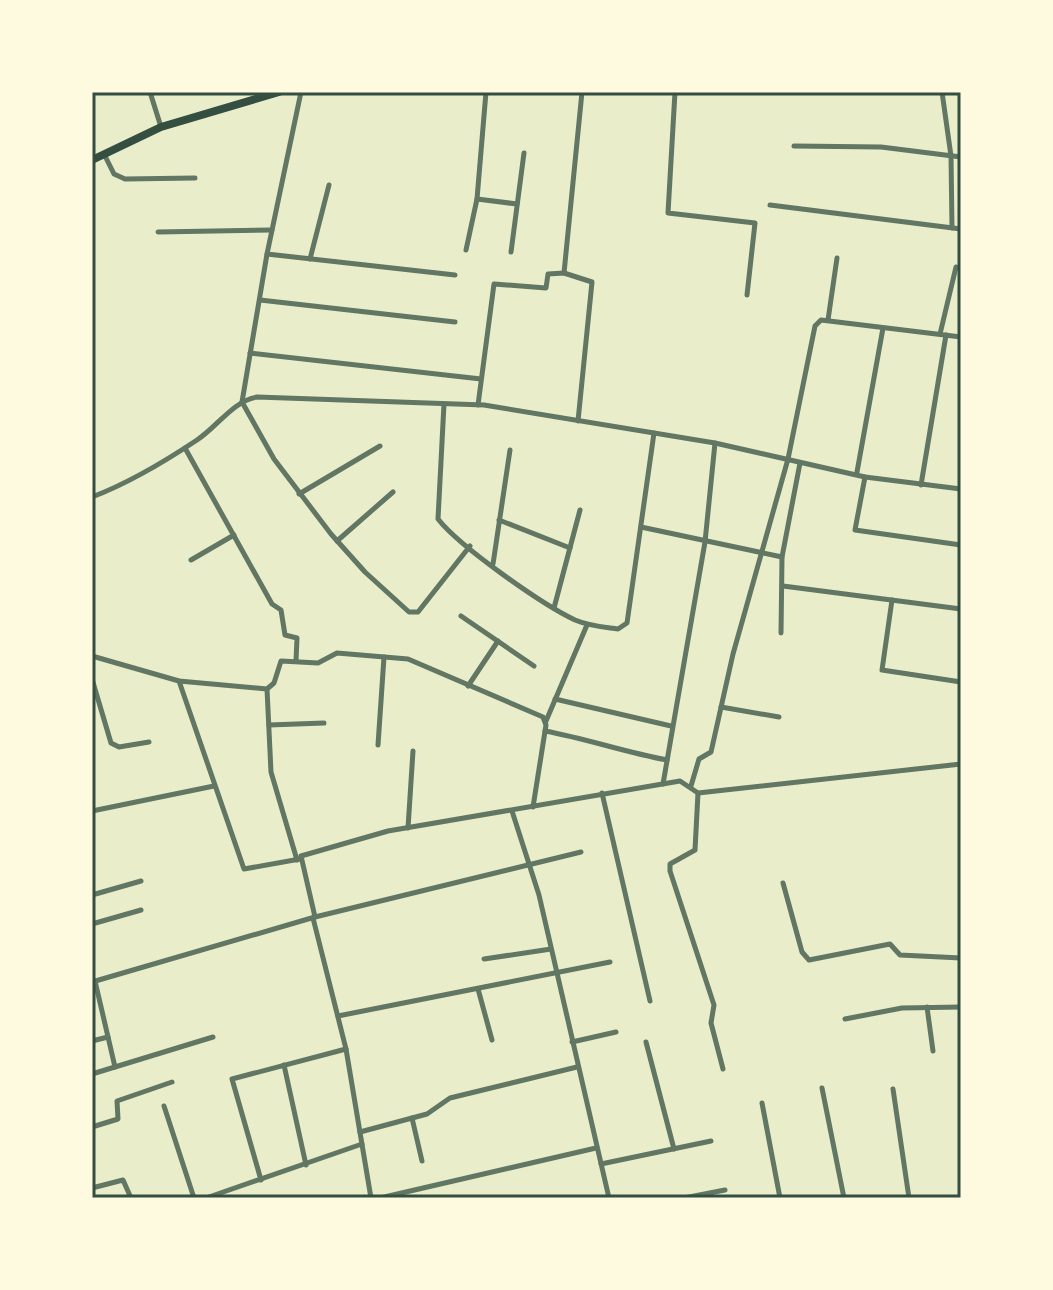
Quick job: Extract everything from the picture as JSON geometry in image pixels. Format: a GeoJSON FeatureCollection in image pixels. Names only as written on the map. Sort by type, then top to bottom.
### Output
{"type":"FeatureCollection","features":[{"type":"Feature","properties":{"kind":"main road"},"geometry":{"type":"LineString","coordinates":[[92,160],[161,127],[279,92]]}},
{"type":"Feature","properties":{"kind":"street"},"geometry":{"type":"LineString","coordinates":[[150,92],[161,127]]}},
{"type":"Feature","properties":{"kind":"street"},"geometry":{"type":"LineString","coordinates":[[301,92],[267,254],[242,402],[299,494],[365,572],[413,614],[470,546]]}},
{"type":"Feature","properties":{"kind":"street"},"geometry":{"type":"LineString","coordinates":[[466,250],[477,199],[486,92]]}},
{"type":"Feature","properties":{"kind":"street"},"geometry":{"type":"LineString","coordinates":[[564,273],[582,92]]}},
{"type":"Feature","properties":{"kind":"street"},"geometry":{"type":"LineString","coordinates":[[675,92],[668,213],[755,223],[747,295]]}},
{"type":"Feature","properties":{"kind":"street"},"geometry":{"type":"LineString","coordinates":[[942,92],[951,156],[952,228]]}},
{"type":"Feature","properties":{"kind":"street"},"geometry":{"type":"LineString","coordinates":[[794,146],[881,147],[961,157]]}},
{"type":"Feature","properties":{"kind":"street"},"geometry":{"type":"LineString","coordinates":[[511,252],[524,153]]}},
{"type":"Feature","properties":{"kind":"street"},"geometry":{"type":"LineString","coordinates":[[104,154],[114,174],[125,179],[195,178]]}},
{"type":"Feature","properties":{"kind":"street"},"geometry":{"type":"LineString","coordinates":[[310,259],[329,185]]}},
{"type":"Feature","properties":{"kind":"street"},"geometry":{"type":"LineString","coordinates":[[477,199],[517,204]]}},
{"type":"Feature","properties":{"kind":"street"},"geometry":{"type":"LineString","coordinates":[[770,205],[961,229]]}},
{"type":"Feature","properties":{"kind":"street"},"geometry":{"type":"LineString","coordinates":[[158,232],[272,230]]}},
{"type":"Feature","properties":{"kind":"street"},"geometry":{"type":"LineString","coordinates":[[267,254],[455,275]]}},
{"type":"Feature","properties":{"kind":"street"},"geometry":{"type":"LineString","coordinates":[[828,321],[837,258]]}},
{"type":"Feature","properties":{"kind":"street"},"geometry":{"type":"LineString","coordinates":[[921,485],[956,267]]}},
{"type":"Feature","properties":{"kind":"street"},"geometry":{"type":"LineString","coordinates":[[478,405],[494,284],[546,288],[548,274],[564,273],[592,282],[578,421]]}},
{"type":"Feature","properties":{"kind":"street"},"geometry":{"type":"LineString","coordinates":[[260,300],[455,322]]}},
{"type":"Feature","properties":{"kind":"street"},"geometry":{"type":"LineString","coordinates":[[691,787],[699,759],[711,752],[788,459],[815,326],[821,320],[961,337]]}},
{"type":"Feature","properties":{"kind":"street"},"geometry":{"type":"LineString","coordinates":[[857,472],[883,327]]}},
{"type":"Feature","properties":{"kind":"street"},"geometry":{"type":"LineString","coordinates":[[250,353],[481,379]]}},
{"type":"Feature","properties":{"kind":"street"},"geometry":{"type":"LineString","coordinates":[[92,497],[184,448],[220,424],[242,402],[257,397],[478,405],[715,443],[800,463],[857,472],[865,477],[961,489]]}},
{"type":"Feature","properties":{"kind":"street"},"geometry":{"type":"LineString","coordinates":[[444,404],[436,513],[442,524],[554,608],[587,625],[618,629],[627,623],[654,433]]}},
{"type":"Feature","properties":{"kind":"street"},"geometry":{"type":"LineString","coordinates":[[663,784],[705,542],[715,443]]}},
{"type":"Feature","properties":{"kind":"street"},"geometry":{"type":"LineString","coordinates":[[299,494],[380,446]]}},
{"type":"Feature","properties":{"kind":"street"},"geometry":{"type":"LineString","coordinates":[[184,448],[272,604],[281,610],[285,635],[297,638],[296,661]]}},
{"type":"Feature","properties":{"kind":"street"},"geometry":{"type":"LineString","coordinates":[[493,565],[510,450]]}},
{"type":"Feature","properties":{"kind":"street"},"geometry":{"type":"LineString","coordinates":[[781,633],[782,557],[800,463]]}},
{"type":"Feature","properties":{"kind":"street"},"geometry":{"type":"LineString","coordinates":[[865,477],[855,530],[961,545]]}},
{"type":"Feature","properties":{"kind":"street"},"geometry":{"type":"LineString","coordinates":[[337,541],[393,492]]}},
{"type":"Feature","properties":{"kind":"street"},"geometry":{"type":"LineString","coordinates":[[554,608],[580,510]]}},
{"type":"Feature","properties":{"kind":"street"},"geometry":{"type":"LineString","coordinates":[[499,520],[570,548]]}},
{"type":"Feature","properties":{"kind":"street"},"geometry":{"type":"LineString","coordinates":[[641,527],[782,557]]}},
{"type":"Feature","properties":{"kind":"street"},"geometry":{"type":"LineString","coordinates":[[191,560],[234,535]]}},
{"type":"Feature","properties":{"kind":"street"},"geometry":{"type":"LineString","coordinates":[[783,586],[961,609]]}},
{"type":"Feature","properties":{"kind":"street"},"geometry":{"type":"LineString","coordinates":[[892,600],[882,670],[961,682]]}},
{"type":"Feature","properties":{"kind":"street"},"geometry":{"type":"LineString","coordinates":[[461,616],[534,666]]}},
{"type":"Feature","properties":{"kind":"street"},"geometry":{"type":"LineString","coordinates":[[533,807],[546,721],[587,625]]}},
{"type":"Feature","properties":{"kind":"street"},"geometry":{"type":"LineString","coordinates":[[468,686],[498,641]]}},
{"type":"Feature","properties":{"kind":"street"},"geometry":{"type":"LineString","coordinates":[[92,656],[179,681],[267,689],[274,683],[281,661],[322,662],[337,653],[408,659],[546,721]]}},
{"type":"Feature","properties":{"kind":"street"},"geometry":{"type":"LineString","coordinates":[[378,745],[384,657]]}},
{"type":"Feature","properties":{"kind":"street"},"geometry":{"type":"LineString","coordinates":[[92,679],[111,743],[119,747],[149,742]]}},
{"type":"Feature","properties":{"kind":"street"},"geometry":{"type":"LineString","coordinates":[[179,681],[244,869],[298,860],[303,853],[408,828],[680,781],[698,793],[961,764]]}},
{"type":"Feature","properties":{"kind":"street"},"geometry":{"type":"LineString","coordinates":[[267,689],[273,783],[314,917],[346,1049],[371,1198]]}},
{"type":"Feature","properties":{"kind":"street"},"geometry":{"type":"LineString","coordinates":[[555,699],[671,726]]}},
{"type":"Feature","properties":{"kind":"street"},"geometry":{"type":"LineString","coordinates":[[721,707],[779,717]]}},
{"type":"Feature","properties":{"kind":"street"},"geometry":{"type":"LineString","coordinates":[[268,725],[324,723]]}},
{"type":"Feature","properties":{"kind":"street"},"geometry":{"type":"LineString","coordinates":[[545,731],[603,742],[612,750],[667,760]]}},
{"type":"Feature","properties":{"kind":"street"},"geometry":{"type":"LineString","coordinates":[[408,828],[413,751]]}},
{"type":"Feature","properties":{"kind":"street"},"geometry":{"type":"LineString","coordinates":[[92,811],[214,786]]}},
{"type":"Feature","properties":{"kind":"street"},"geometry":{"type":"LineString","coordinates":[[602,793],[650,1001]]}},
{"type":"Feature","properties":{"kind":"street"},"geometry":{"type":"LineString","coordinates":[[698,793],[695,850],[670,864],[670,871],[714,1005],[711,1023],[723,1069]]}},
{"type":"Feature","properties":{"kind":"street"},"geometry":{"type":"LineString","coordinates":[[512,811],[551,949],[609,1198]]}},
{"type":"Feature","properties":{"kind":"street"},"geometry":{"type":"LineString","coordinates":[[115,1067],[94,981],[314,917],[581,852]]}},
{"type":"Feature","properties":{"kind":"street"},"geometry":{"type":"LineString","coordinates":[[92,895],[141,881]]}},
{"type":"Feature","properties":{"kind":"street"},"geometry":{"type":"LineString","coordinates":[[783,883],[802,952],[809,960],[890,944],[900,955],[961,958]]}},
{"type":"Feature","properties":{"kind":"street"},"geometry":{"type":"LineString","coordinates":[[92,924],[141,910]]}},
{"type":"Feature","properties":{"kind":"street"},"geometry":{"type":"LineString","coordinates":[[484,959],[551,949]]}},
{"type":"Feature","properties":{"kind":"street"},"geometry":{"type":"LineString","coordinates":[[338,1016],[610,962]]}},
{"type":"Feature","properties":{"kind":"street"},"geometry":{"type":"LineString","coordinates":[[478,989],[492,1040]]}},
{"type":"Feature","properties":{"kind":"street"},"geometry":{"type":"LineString","coordinates":[[927,1007],[933,1051]]}},
{"type":"Feature","properties":{"kind":"street"},"geometry":{"type":"LineString","coordinates":[[845,1019],[927,1007],[961,1007]]}},
{"type":"Feature","properties":{"kind":"street"},"geometry":{"type":"LineString","coordinates":[[572,1042],[616,1032]]}},
{"type":"Feature","properties":{"kind":"street"},"geometry":{"type":"LineString","coordinates":[[92,1041],[108,1037]]}},
{"type":"Feature","properties":{"kind":"street"},"geometry":{"type":"LineString","coordinates":[[92,1074],[213,1037]]}},
{"type":"Feature","properties":{"kind":"street"},"geometry":{"type":"LineString","coordinates":[[646,1042],[674,1149]]}},
{"type":"Feature","properties":{"kind":"street"},"geometry":{"type":"LineString","coordinates":[[261,1180],[232,1079],[346,1049]]}},
{"type":"Feature","properties":{"kind":"street"},"geometry":{"type":"LineString","coordinates":[[284,1065],[306,1165]]}},
{"type":"Feature","properties":{"kind":"street"},"geometry":{"type":"LineString","coordinates":[[360,1132],[432,1112],[450,1098],[577,1067]]}},
{"type":"Feature","properties":{"kind":"street"},"geometry":{"type":"LineString","coordinates":[[92,1127],[118,1119],[117,1101],[172,1082]]}},
{"type":"Feature","properties":{"kind":"street"},"geometry":{"type":"LineString","coordinates":[[822,1088],[844,1198]]}},
{"type":"Feature","properties":{"kind":"street"},"geometry":{"type":"LineString","coordinates":[[893,1089],[909,1198]]}},
{"type":"Feature","properties":{"kind":"street"},"geometry":{"type":"LineString","coordinates":[[762,1103],[780,1198]]}},
{"type":"Feature","properties":{"kind":"street"},"geometry":{"type":"LineString","coordinates":[[164,1106],[194,1198]]}},
{"type":"Feature","properties":{"kind":"street"},"geometry":{"type":"LineString","coordinates":[[412,1118],[422,1161]]}},
{"type":"Feature","properties":{"kind":"street"},"geometry":{"type":"LineString","coordinates":[[601,1164],[711,1141]]}},
{"type":"Feature","properties":{"kind":"street"},"geometry":{"type":"LineString","coordinates":[[206,1198],[362,1144]]}},
{"type":"Feature","properties":{"kind":"street"},"geometry":{"type":"LineString","coordinates":[[380,1198],[596,1148]]}},
{"type":"Feature","properties":{"kind":"street"},"geometry":{"type":"LineString","coordinates":[[92,1188],[123,1180],[131,1198]]}},
{"type":"Feature","properties":{"kind":"street"},"geometry":{"type":"LineString","coordinates":[[684,1198],[725,1190]]}}]}
